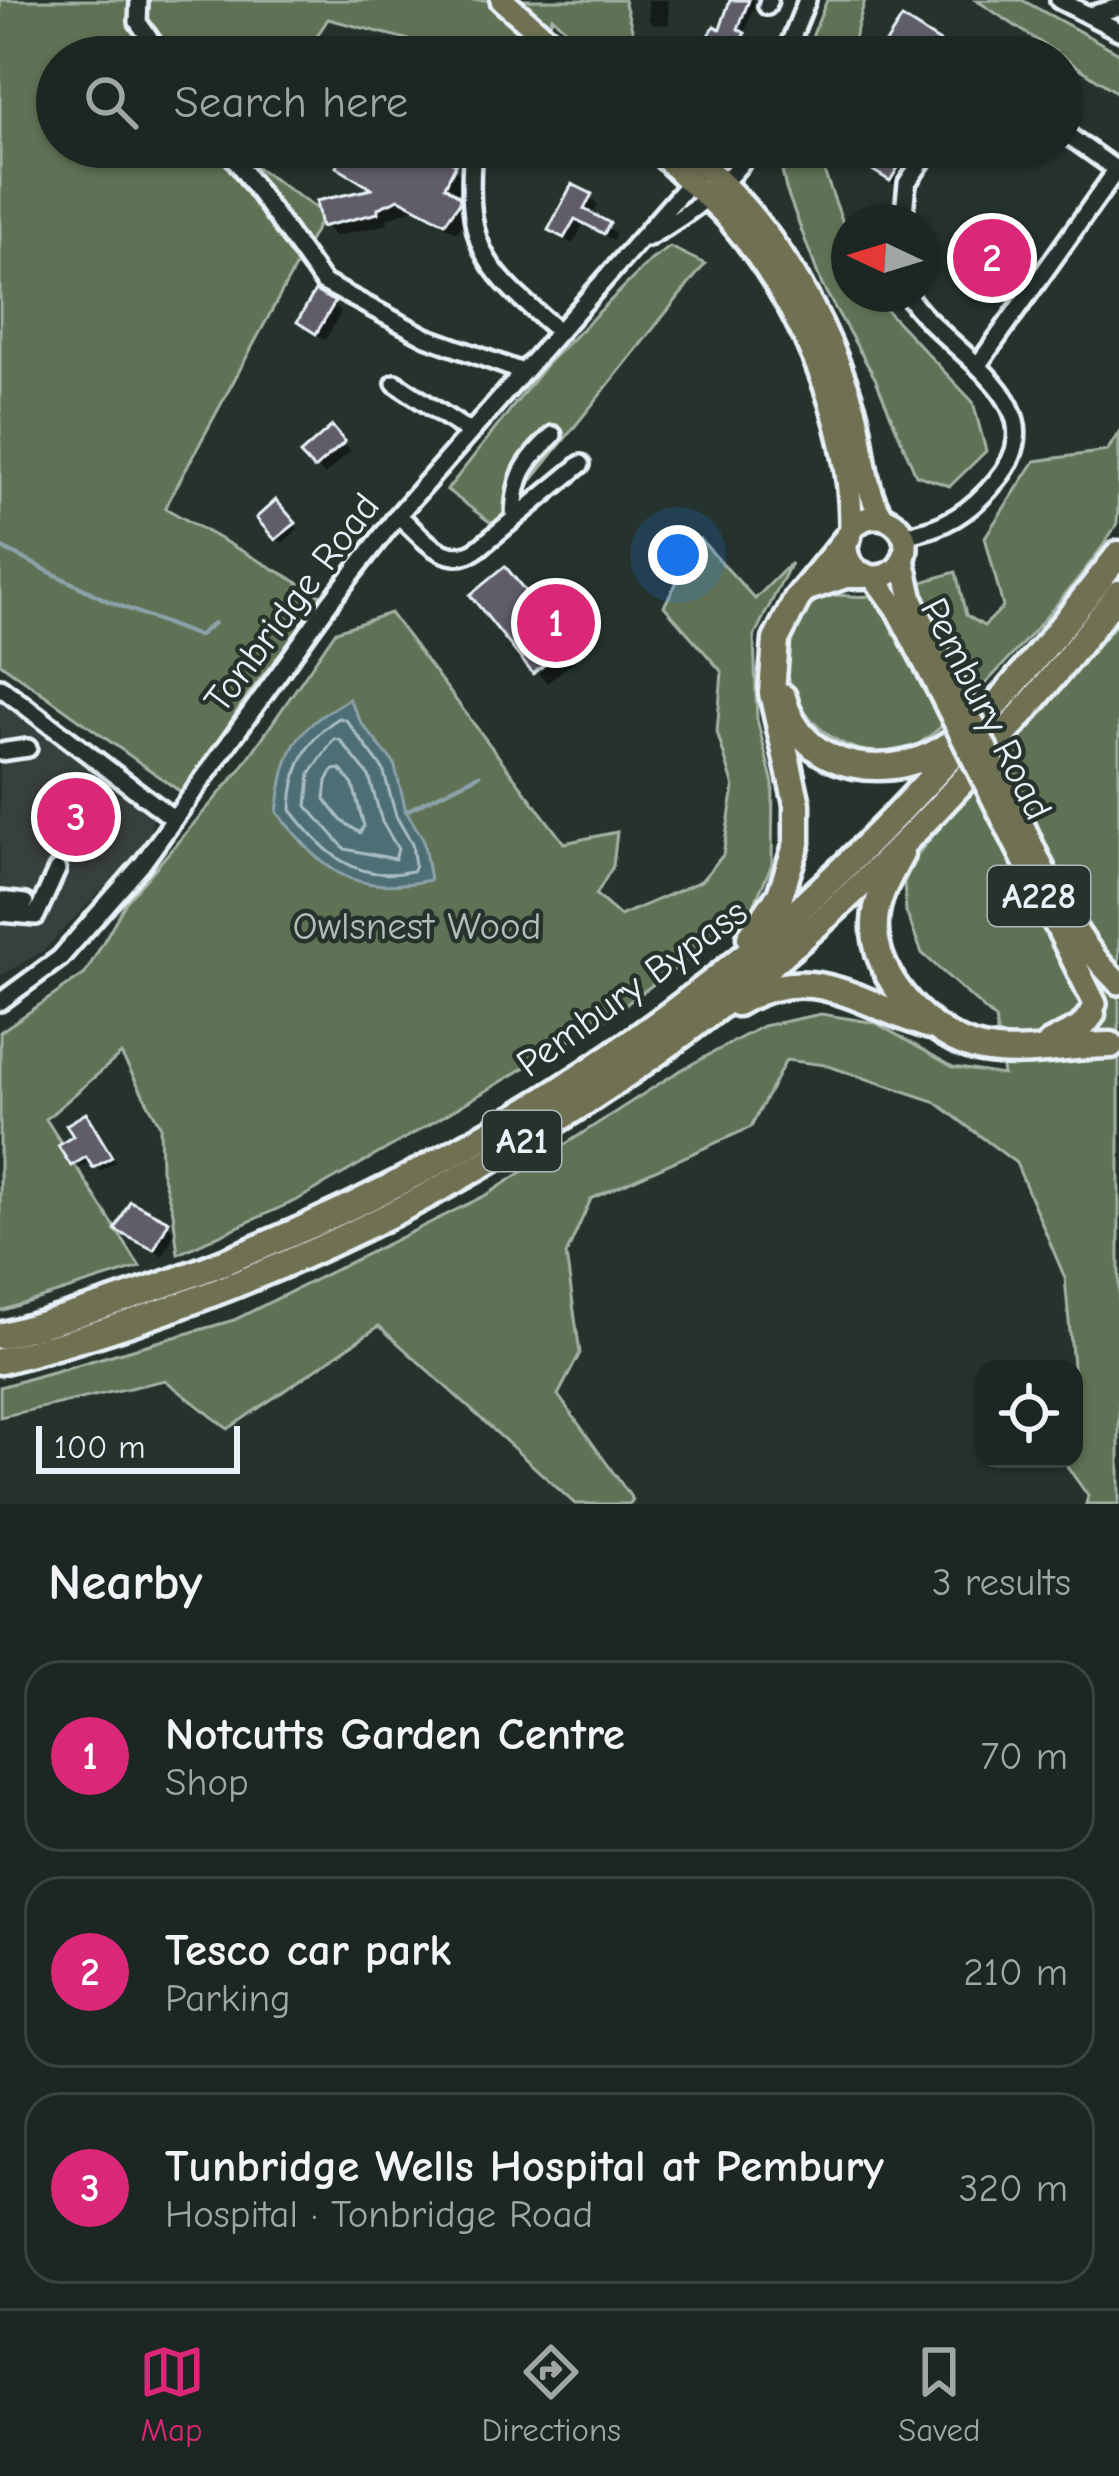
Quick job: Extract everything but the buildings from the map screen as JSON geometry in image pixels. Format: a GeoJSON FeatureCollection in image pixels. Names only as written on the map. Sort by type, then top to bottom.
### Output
{"type":"FeatureCollection","features":[{"type":"Feature","properties":{"kind":"highway","name":"A21"},"geometry":{"type":"LineString","coordinates":[[722,972],[780,895],[797,843],[797,804],[774,715],[774,652],[781,626],[818,570],[850,534]]}},
{"type":"Feature","properties":{"kind":"highway","name":"Pembury Bypass"},"geometry":{"type":"LineString","coordinates":[[0,1336],[113,1303],[211,1267],[379,1193],[562,1087],[722,972],[842,869],[990,712],[1119,554]]}},
{"type":"Feature","properties":{"kind":"highway"},"geometry":{"type":"LineString","coordinates":[[811,586],[846,575],[868,576]]}},
{"type":"Feature","properties":{"kind":"highway","name":"Pembury Bypass"},"geometry":{"type":"LineString","coordinates":[[0,1361],[218,1290],[386,1216],[540,1130],[700,1020],[804,935],[961,783],[1119,593]]}},
{"type":"Feature","properties":{"kind":"highway","name":"A21"},"geometry":{"type":"LineString","coordinates":[[774,672],[786,710],[807,741],[830,757],[859,766],[910,765],[944,748],[990,712]]}},
{"type":"Feature","properties":{"kind":"highway","name":"A21"},"geometry":{"type":"LineString","coordinates":[[913,832],[878,902],[876,939],[894,980],[932,1027]]}},
{"type":"Feature","properties":{"kind":"highway","name":"A21"},"geometry":{"type":"LineString","coordinates":[[700,1020],[755,993],[807,984],[839,990],[982,1048],[1037,1051],[1115,1046]]}},
{"type":"Feature","properties":{"kind":"highway"},"geometry":{"type":"LineString","coordinates":[[1037,1051],[1081,1028],[1093,1009]]}},
{"type":"Feature","properties":{"kind":"main road"},"geometry":{"type":"LineString","coordinates":[[502,0],[544,36]]}},
{"type":"Feature","properties":{"kind":"main road"},"geometry":{"type":"LineString","coordinates":[[688,168],[715,190],[778,249],[831,340],[857,422],[870,493],[883,518],[903,536],[903,559],[891,573],[868,576],[848,559],[850,495],[834,424],[805,334],[715,190]]}},
{"type":"Feature","properties":{"kind":"main road"},"geometry":{"type":"LineString","coordinates":[[693,168],[696,173]]}},
{"type":"Feature","properties":{"kind":"main road"},"geometry":{"type":"LineString","coordinates":[[850,534],[866,519],[883,518]]}},
{"type":"Feature","properties":{"kind":"main road","name":"Pembury Road"},"geometry":{"type":"LineString","coordinates":[[903,559],[912,600],[947,688],[994,782],[1090,952],[1119,984]]}},
{"type":"Feature","properties":{"kind":"main road","name":"Pembury Road"},"geometry":{"type":"LineString","coordinates":[[868,576],[897,609],[947,688]]}},
{"type":"Feature","properties":{"kind":"main road","name":"Pembury Road"},"geometry":{"type":"LineString","coordinates":[[994,782],[1093,1009],[1097,1033],[1115,1046]]}},
{"type":"Feature","properties":{"kind":"main road"},"geometry":{"type":"LineString","coordinates":[[1093,1009],[1106,991],[1119,984]]}},
{"type":"Feature","properties":{"kind":"street"},"geometry":{"type":"LineString","coordinates":[[140,0],[138,22],[148,36]]}},
{"type":"Feature","properties":{"kind":"street"},"geometry":{"type":"LineString","coordinates":[[792,36],[807,0]]}},
{"type":"Feature","properties":{"kind":"street"},"geometry":{"type":"LineString","coordinates":[[1059,0],[1119,31]]}},
{"type":"Feature","properties":{"kind":"street"},"geometry":{"type":"LineString","coordinates":[[1090,15],[1119,7]]}},
{"type":"Feature","properties":{"kind":"street"},"geometry":{"type":"LineString","coordinates":[[978,365],[1114,168],[1083,146]]}},
{"type":"Feature","properties":{"kind":"street"},"geometry":{"type":"LineString","coordinates":[[241,168],[323,282],[426,337],[520,371]]}},
{"type":"Feature","properties":{"kind":"street"},"geometry":{"type":"LineString","coordinates":[[472,168],[470,199],[478,247],[500,281],[557,330]]}},
{"type":"Feature","properties":{"kind":"street","name":"Tonbridge Road"},"geometry":{"type":"LineString","coordinates":[[0,1002],[60,958],[142,864],[398,515],[701,168]]}},
{"type":"Feature","properties":{"kind":"street","name":"Tonbridge Road"},"geometry":{"type":"LineString","coordinates":[[639,243],[679,221],[734,168]]}},
{"type":"Feature","properties":{"kind":"street"},"geometry":{"type":"LineString","coordinates":[[905,204],[907,183],[917,168]]}},
{"type":"Feature","properties":{"kind":"street"},"geometry":{"type":"LineString","coordinates":[[903,536],[938,526],[975,507],[1012,463],[1017,435],[1011,404],[925,312]]}},
{"type":"Feature","properties":{"kind":"street"},"geometry":{"type":"LineString","coordinates":[[395,383],[468,431]]}},
{"type":"Feature","properties":{"kind":"street"},"geometry":{"type":"LineString","coordinates":[[514,518],[515,482],[553,435]]}},
{"type":"Feature","properties":{"kind":"street"},"geometry":{"type":"LineString","coordinates":[[398,515],[435,548],[453,558],[470,555],[581,464]]}},
{"type":"Feature","properties":{"kind":"street"},"geometry":{"type":"LineString","coordinates":[[0,687],[174,819]]}},
{"type":"Feature","properties":{"kind":"street"},"geometry":{"type":"LineString","coordinates":[[0,752],[28,748]]}},
{"type":"Feature","properties":{"kind":"street"},"geometry":{"type":"LineString","coordinates":[[0,913],[36,916],[57,870]]}},
{"type":"Feature","properties":{"kind":"street"},"geometry":{"type":"LineString","coordinates":[[0,900],[25,903]]}},
{"type":"Feature","properties":{"kind":"shaded area"},"geometry":{"type":"Polygon","coordinates":[[[0,678],[156,794],[149,840],[43,951],[0,976],[0,678]]]}},
{"type":"Feature","properties":{"kind":"green space"},"geometry":{"type":"Polygon","coordinates":[[[0,0],[624,0],[634,36],[573,36],[552,17],[546,36],[394,36],[328,19],[317,36],[36,36],[36,168],[258,168],[324,214],[165,508],[324,597],[247,696],[185,795],[0,663],[0,0]]]}},
{"type":"Feature","properties":{"kind":"green space"},"geometry":{"type":"Polygon","coordinates":[[[827,0],[865,0],[855,36],[812,36],[827,0]]]}},
{"type":"Feature","properties":{"kind":"green space"},"geometry":{"type":"Polygon","coordinates":[[[976,0],[1022,0],[1119,53],[1119,94],[1083,70],[1083,36],[1031,36],[976,0]]]}},
{"type":"Feature","properties":{"kind":"green space"},"geometry":{"type":"Polygon","coordinates":[[[782,168],[823,168],[836,204],[831,204],[831,301],[782,168]]]}},
{"type":"Feature","properties":{"kind":"green space"},"geometry":{"type":"Polygon","coordinates":[[[670,247],[705,264],[495,526],[447,490],[545,366],[651,260],[670,247]]]}},
{"type":"Feature","properties":{"kind":"green space"},"geometry":{"type":"Polygon","coordinates":[[[837,312],[888,312],[973,402],[986,451],[950,486],[916,475],[875,378],[837,312]]]}},
{"type":"Feature","properties":{"kind":"green space"},"geometry":{"type":"Polygon","coordinates":[[[1119,432],[1117,523],[1055,607],[959,711],[914,746],[882,752],[852,747],[828,735],[809,717],[787,671],[787,646],[796,622],[815,601],[879,594],[956,572],[966,615],[984,626],[1003,607],[985,537],[1035,461],[1107,451],[1119,432]]]}},
{"type":"Feature","properties":{"kind":"green space","name":"Owlsnest Wood"},"geometry":{"type":"Polygon","coordinates":[[[700,539],[755,599],[791,563],[754,636],[757,719],[773,784],[772,864],[750,914],[603,1021],[432,1123],[299,1199],[178,1254],[161,1170],[160,1125],[121,1054],[46,1119],[140,1267],[0,1311],[0,1032],[85,974],[126,902],[240,770],[336,631],[390,613],[564,843],[617,832],[613,866],[596,895],[620,916],[701,881],[723,855],[734,787],[717,732],[722,672],[664,606],[700,539]]]}},
{"type":"Feature","properties":{"kind":"green space"},"geometry":{"type":"Polygon","coordinates":[[[1119,621],[1119,1504],[1086,1504],[1088,1496],[1068,1468],[1083,1468],[1083,1360],[1073,1360],[1065,1278],[1016,1163],[934,1101],[825,1065],[786,1060],[751,1127],[591,1199],[566,1255],[580,1353],[558,1395],[633,1500],[629,1504],[575,1504],[379,1326],[228,1429],[165,1380],[0,1417],[0,1387],[234,1320],[488,1194],[679,1071],[763,1026],[821,1014],[876,1023],[953,1067],[1003,1075],[995,1019],[922,953],[906,912],[904,882],[920,851],[1119,621]]]}},
{"type":"Feature","properties":{"kind":"water"},"geometry":{"type":"Polygon","coordinates":[[[349,699],[362,724],[394,763],[406,811],[423,839],[430,880],[379,885],[342,874],[310,850],[277,812],[295,744],[315,721],[349,699]]]}},
{"type":"Feature","properties":{"kind":"waterway"},"geometry":{"type":"LineString","coordinates":[[0,547],[108,601],[198,636],[214,623]]}},
{"type":"Feature","properties":{"kind":"waterway"},"geometry":{"type":"LineString","coordinates":[[406,811],[479,775]]}},
{"type":"Feature","properties":{"kind":"place","name":"Tesco car park"},"geometry":{"type":"Point","coordinates":[992,258]}},
{"type":"Feature","properties":{"kind":"place","name":"Notcutts Garden Centre"},"geometry":{"type":"Point","coordinates":[556,623]}},
{"type":"Feature","properties":{"kind":"place","name":"Tunbridge Wells Hospital at Pembury"},"geometry":{"type":"Point","coordinates":[76,817]}}]}
